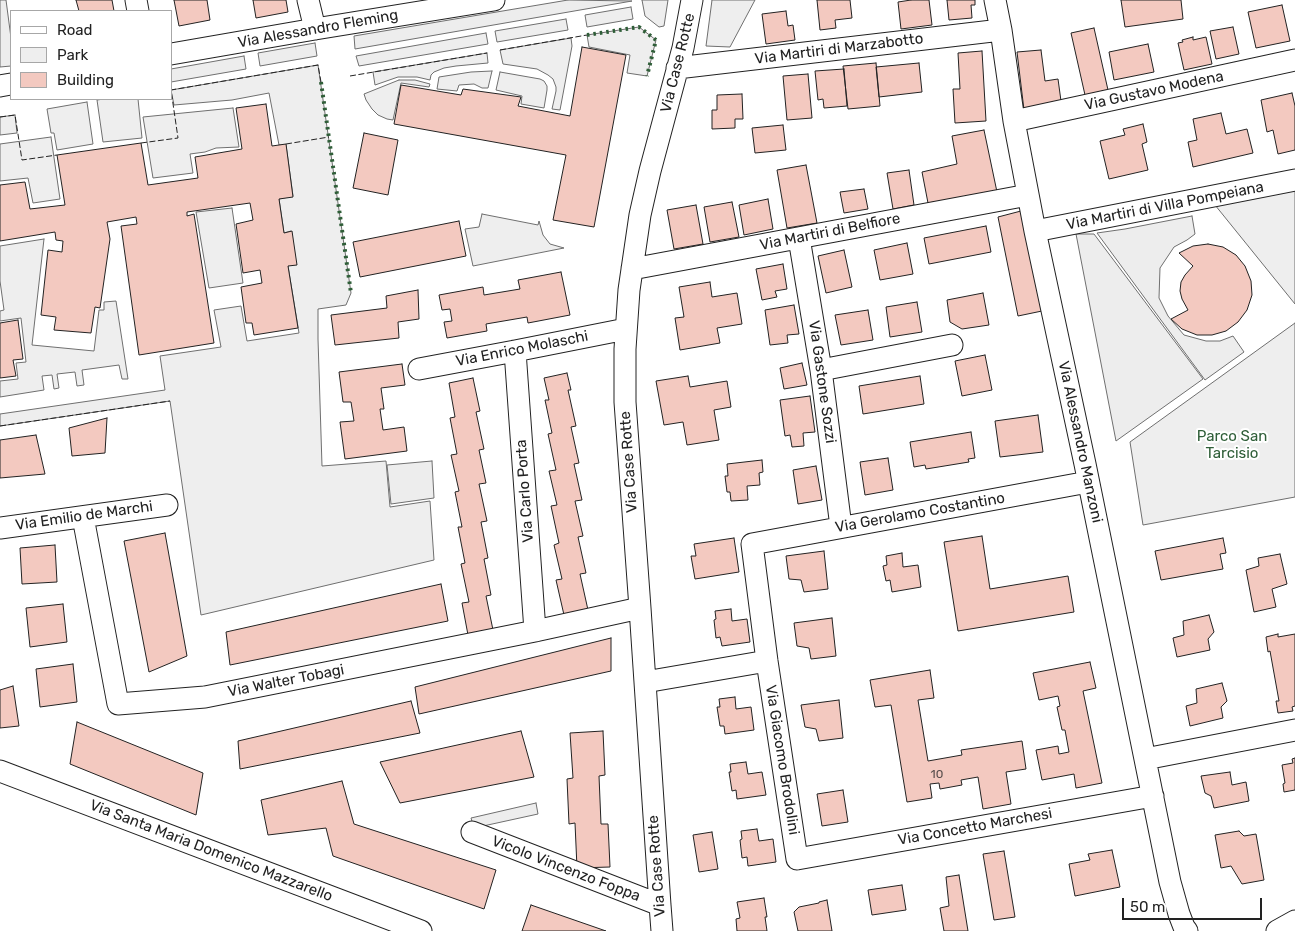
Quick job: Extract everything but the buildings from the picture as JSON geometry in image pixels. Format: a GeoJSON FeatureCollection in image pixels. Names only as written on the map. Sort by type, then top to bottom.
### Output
{"type":"FeatureCollection","features":[{"type":"Feature","properties":{"kind":"street"},"geometry":{"type":"LineString","coordinates":[[308,0],[315,29]]}},
{"type":"Feature","properties":{"kind":"street","name":"Via Alessandro Fleming"},"geometry":{"type":"LineString","coordinates":[[172,54],[471,2],[494,0]]}},
{"type":"Feature","properties":{"kind":"street","name":"Via Case Rotte"},"geometry":{"type":"LineString","coordinates":[[662,931],[624,402],[626,329],[632,269],[644,197],[683,48],[692,0]]}},
{"type":"Feature","properties":{"kind":"street","name":"Via Alessandro Manzoni"},"geometry":{"type":"LineString","coordinates":[[995,0],[1014,121],[1035,231],[1170,882],[1179,914],[1187,931]]}},
{"type":"Feature","properties":{"kind":"street","name":"Via Martiri di Marzabotto"},"geometry":{"type":"LineString","coordinates":[[677,68],[1001,30]]}},
{"type":"Feature","properties":{"kind":"street","name":"Via Gustavo Modena"},"geometry":{"type":"LineString","coordinates":[[1014,121],[1295,60]]}},
{"type":"Feature","properties":{"kind":"street","name":"Via Martiri di Villa Pompeiana"},"geometry":{"type":"LineString","coordinates":[[1035,231],[1295,180]]}},
{"type":"Feature","properties":{"kind":"street","name":"Via Martiri di Belfiore"},"geometry":{"type":"LineString","coordinates":[[632,269],[1028,195]]}},
{"type":"Feature","properties":{"kind":"street","name":"Via Gastone Sozzi"},"geometry":{"type":"LineString","coordinates":[[799,238],[822,370],[841,527]]}},
{"type":"Feature","properties":{"kind":"street","name":"Via Enrico Molaschi"},"geometry":{"type":"LineString","coordinates":[[418,369],[626,329]]}},
{"type":"Feature","properties":{"kind":"street"},"geometry":{"type":"LineString","coordinates":[[822,370],[952,345]]}},
{"type":"Feature","properties":{"kind":"street","name":"Via Carlo Porta"},"geometry":{"type":"LineString","coordinates":[[515,351],[534,631]]}},
{"type":"Feature","properties":{"kind":"street","name":"Via Gerolamo Costantino"},"geometry":{"type":"LineString","coordinates":[[752,544],[1088,482]]}},
{"type":"Feature","properties":{"kind":"street","name":"Via Emilio de Marchi"},"geometry":{"type":"LineString","coordinates":[[0,528],[168,505]]}},
{"type":"Feature","properties":{"kind":"street","name":"Via Walter Tobagi"},"geometry":{"type":"LineString","coordinates":[[83,517],[118,704],[204,697],[640,608]]}},
{"type":"Feature","properties":{"kind":"street","name":"Via Giacomo Brodolini"},"geometry":{"type":"LineString","coordinates":[[752,544],[767,661],[797,858]]}},
{"type":"Feature","properties":{"kind":"street"},"geometry":{"type":"LineString","coordinates":[[645,682],[767,661]]}},
{"type":"Feature","properties":{"kind":"street"},"geometry":{"type":"LineString","coordinates":[[1145,759],[1295,730]]}},
{"type":"Feature","properties":{"kind":"street","name":"Via Santa Maria Domenico Mazzarello"},"geometry":{"type":"LineString","coordinates":[[0,771],[421,931]]}},
{"type":"Feature","properties":{"kind":"street","name":"Via Concetto Marchesi"},"geometry":{"type":"LineString","coordinates":[[797,858],[1152,796]]}},
{"type":"Feature","properties":{"kind":"street","name":"Vicolo Vincenzo Foppa"},"geometry":{"type":"LineString","coordinates":[[472,832],[660,905]]}},
{"type":"Feature","properties":{"kind":"street","name":"Via Alessandro Manzoni"},"geometry":{"type":"LineString","coordinates":[[1170,882],[1171,931]]}},
{"type":"Feature","properties":{"kind":"street"},"geometry":{"type":"LineString","coordinates":[[1277,931],[1295,921]]}},
{"type":"Feature","properties":{"kind":"green space"},"geometry":{"type":"Polygon","coordinates":[[[642,0],[668,0],[664,26],[659,27],[645,16],[642,0]]]}},
{"type":"Feature","properties":{"kind":"green space"},"geometry":{"type":"Polygon","coordinates":[[[712,0],[755,0],[730,47],[706,46],[712,0]]]}},
{"type":"Feature","properties":{"kind":"green space"},"geometry":{"type":"Polygon","coordinates":[[[631,7],[633,19],[587,27],[585,15],[631,7]]]}},
{"type":"Feature","properties":{"kind":"green space"},"geometry":{"type":"Polygon","coordinates":[[[566,19],[568,30],[497,42],[495,31],[566,19]]]}},
{"type":"Feature","properties":{"kind":"green space"},"geometry":{"type":"Polygon","coordinates":[[[639,27],[656,40],[647,76],[627,73],[630,55],[589,47],[587,35],[639,27]]]}},
{"type":"Feature","properties":{"kind":"green space"},"geometry":{"type":"Polygon","coordinates":[[[486,33],[488,44],[359,66],[356,56],[486,33]]]}},
{"type":"Feature","properties":{"kind":"green space"},"geometry":{"type":"Polygon","coordinates":[[[571,38],[572,46],[560,110],[552,109],[556,91],[553,79],[537,69],[503,64],[500,50],[571,38]]]}},
{"type":"Feature","properties":{"kind":"green space"},"geometry":{"type":"Polygon","coordinates":[[[487,53],[488,63],[444,68],[434,72],[430,80],[417,77],[398,77],[375,85],[373,72],[487,53]]]}},
{"type":"Feature","properties":{"kind":"green space"},"geometry":{"type":"Polygon","coordinates":[[[318,65],[351,293],[346,305],[318,309],[322,466],[386,461],[390,507],[430,501],[434,560],[201,615],[170,401],[0,426],[0,414],[165,390],[160,356],[221,347],[214,310],[241,306],[247,341],[299,333],[288,266],[291,231],[284,233],[279,199],[293,196],[286,145],[279,145],[269,93],[232,100],[174,105],[172,90],[318,65]]]}},
{"type":"Feature","properties":{"kind":"green space"},"geometry":{"type":"Polygon","coordinates":[[[492,71],[488,88],[482,88],[474,84],[459,85],[457,91],[437,89],[439,77],[492,71]]]}},
{"type":"Feature","properties":{"kind":"green space"},"geometry":{"type":"Polygon","coordinates":[[[500,72],[544,81],[547,90],[544,108],[521,104],[522,96],[496,90],[500,72]]]}},
{"type":"Feature","properties":{"kind":"green space"},"geometry":{"type":"Polygon","coordinates":[[[399,80],[415,80],[430,84],[429,87],[401,83],[393,120],[378,115],[366,100],[364,94],[399,80]]]}},
{"type":"Feature","properties":{"kind":"green space"},"geometry":{"type":"Polygon","coordinates":[[[97,100],[138,100],[142,138],[103,142],[97,100]]]}},
{"type":"Feature","properties":{"kind":"green space"},"geometry":{"type":"Polygon","coordinates":[[[87,102],[93,144],[57,150],[54,133],[51,133],[47,109],[87,102]]]}},
{"type":"Feature","properties":{"kind":"green space"},"geometry":{"type":"Polygon","coordinates":[[[233,108],[239,147],[216,148],[190,154],[193,173],[153,178],[143,117],[233,108]]]}},
{"type":"Feature","properties":{"kind":"green space"},"geometry":{"type":"Polygon","coordinates":[[[15,115],[17,133],[0,135],[0,117],[15,115]]]}},
{"type":"Feature","properties":{"kind":"green space"},"geometry":{"type":"Polygon","coordinates":[[[51,137],[60,199],[33,203],[28,178],[0,181],[0,144],[51,137]]]}},
{"type":"Feature","properties":{"kind":"green space"},"geometry":{"type":"Polygon","coordinates":[[[1295,190],[1295,304],[1215,205],[1295,190]]]}},
{"type":"Feature","properties":{"kind":"green space"},"geometry":{"type":"Polygon","coordinates":[[[232,208],[243,283],[209,288],[196,212],[232,208]]]}},
{"type":"Feature","properties":{"kind":"green space"},"geometry":{"type":"Polygon","coordinates":[[[482,214],[538,225],[539,221],[543,235],[550,244],[564,248],[473,266],[465,229],[479,227],[482,214]]]}},
{"type":"Feature","properties":{"kind":"green space"},"geometry":{"type":"Polygon","coordinates":[[[44,239],[32,345],[94,351],[99,310],[104,310],[104,302],[116,301],[128,379],[122,379],[119,365],[82,370],[84,385],[77,386],[75,372],[57,374],[59,388],[54,389],[52,375],[42,376],[44,390],[0,397],[0,381],[18,379],[16,363],[26,362],[21,318],[0,321],[0,311],[4,310],[0,281],[0,246],[44,239]]]}},
{"type":"Feature","properties":{"kind":"green space","name":"Parco San Tarcisio"},"geometry":{"type":"Polygon","coordinates":[[[1295,323],[1295,497],[1143,525],[1130,442],[1295,323]]]}},
{"type":"Feature","properties":{"kind":"shaded area"},"geometry":{"type":"Polygon","coordinates":[[[0,0],[6,0],[10,30],[10,66],[0,67],[0,0]]]}},
{"type":"Feature","properties":{"kind":"shaded area"},"geometry":{"type":"Polygon","coordinates":[[[568,0],[632,1],[355,49],[354,36],[568,0]]]}},
{"type":"Feature","properties":{"kind":"shaded area"},"geometry":{"type":"Polygon","coordinates":[[[315,43],[317,56],[260,66],[258,53],[315,43]]]}},
{"type":"Feature","properties":{"kind":"shaded area"},"geometry":{"type":"Polygon","coordinates":[[[244,56],[246,69],[172,82],[172,69],[244,56]]]}},
{"type":"Feature","properties":{"kind":"shaded area"},"geometry":{"type":"Polygon","coordinates":[[[1192,216],[1195,234],[1174,247],[1160,268],[1159,298],[1168,316],[1184,335],[1206,341],[1220,341],[1233,336],[1244,352],[1205,380],[1097,233],[1192,216]]]}},
{"type":"Feature","properties":{"kind":"shaded area"},"geometry":{"type":"Polygon","coordinates":[[[1076,234],[1094,234],[1203,379],[1116,441],[1076,234]]]}},
{"type":"Feature","properties":{"kind":"shaded area"},"geometry":{"type":"Polygon","coordinates":[[[432,461],[434,498],[391,504],[387,465],[432,461]]]}},
{"type":"Feature","properties":{"kind":"shaded area"},"geometry":{"type":"Polygon","coordinates":[[[536,803],[538,814],[474,828],[471,818],[536,803]]]}},
{"type":"Feature","properties":{"kind":"hedge"},"geometry":{"type":"LineString","coordinates":[[587,35],[639,27],[656,40],[647,76]]}},
{"type":"Feature","properties":{"kind":"hedge"},"geometry":{"type":"LineString","coordinates":[[321,82],[351,293]]}},
{"type":"Feature","properties":{"kind":"fence"},"geometry":{"type":"LineString","coordinates":[[500,50],[587,35]]}},
{"type":"Feature","properties":{"kind":"fence"},"geometry":{"type":"LineString","coordinates":[[350,76],[487,53]]}},
{"type":"Feature","properties":{"kind":"fence"},"geometry":{"type":"LineString","coordinates":[[172,90],[318,65],[321,82]]}},
{"type":"Feature","properties":{"kind":"fence"},"geometry":{"type":"LineString","coordinates":[[141,143],[178,138],[172,97]]}},
{"type":"Feature","properties":{"kind":"fence"},"geometry":{"type":"LineString","coordinates":[[0,117],[15,115],[22,160],[57,155]]}},
{"type":"Feature","properties":{"kind":"fence"},"geometry":{"type":"LineString","coordinates":[[286,144],[329,137]]}},
{"type":"Feature","properties":{"kind":"fence"},"geometry":{"type":"LineString","coordinates":[[0,426],[170,401]]}}]}
